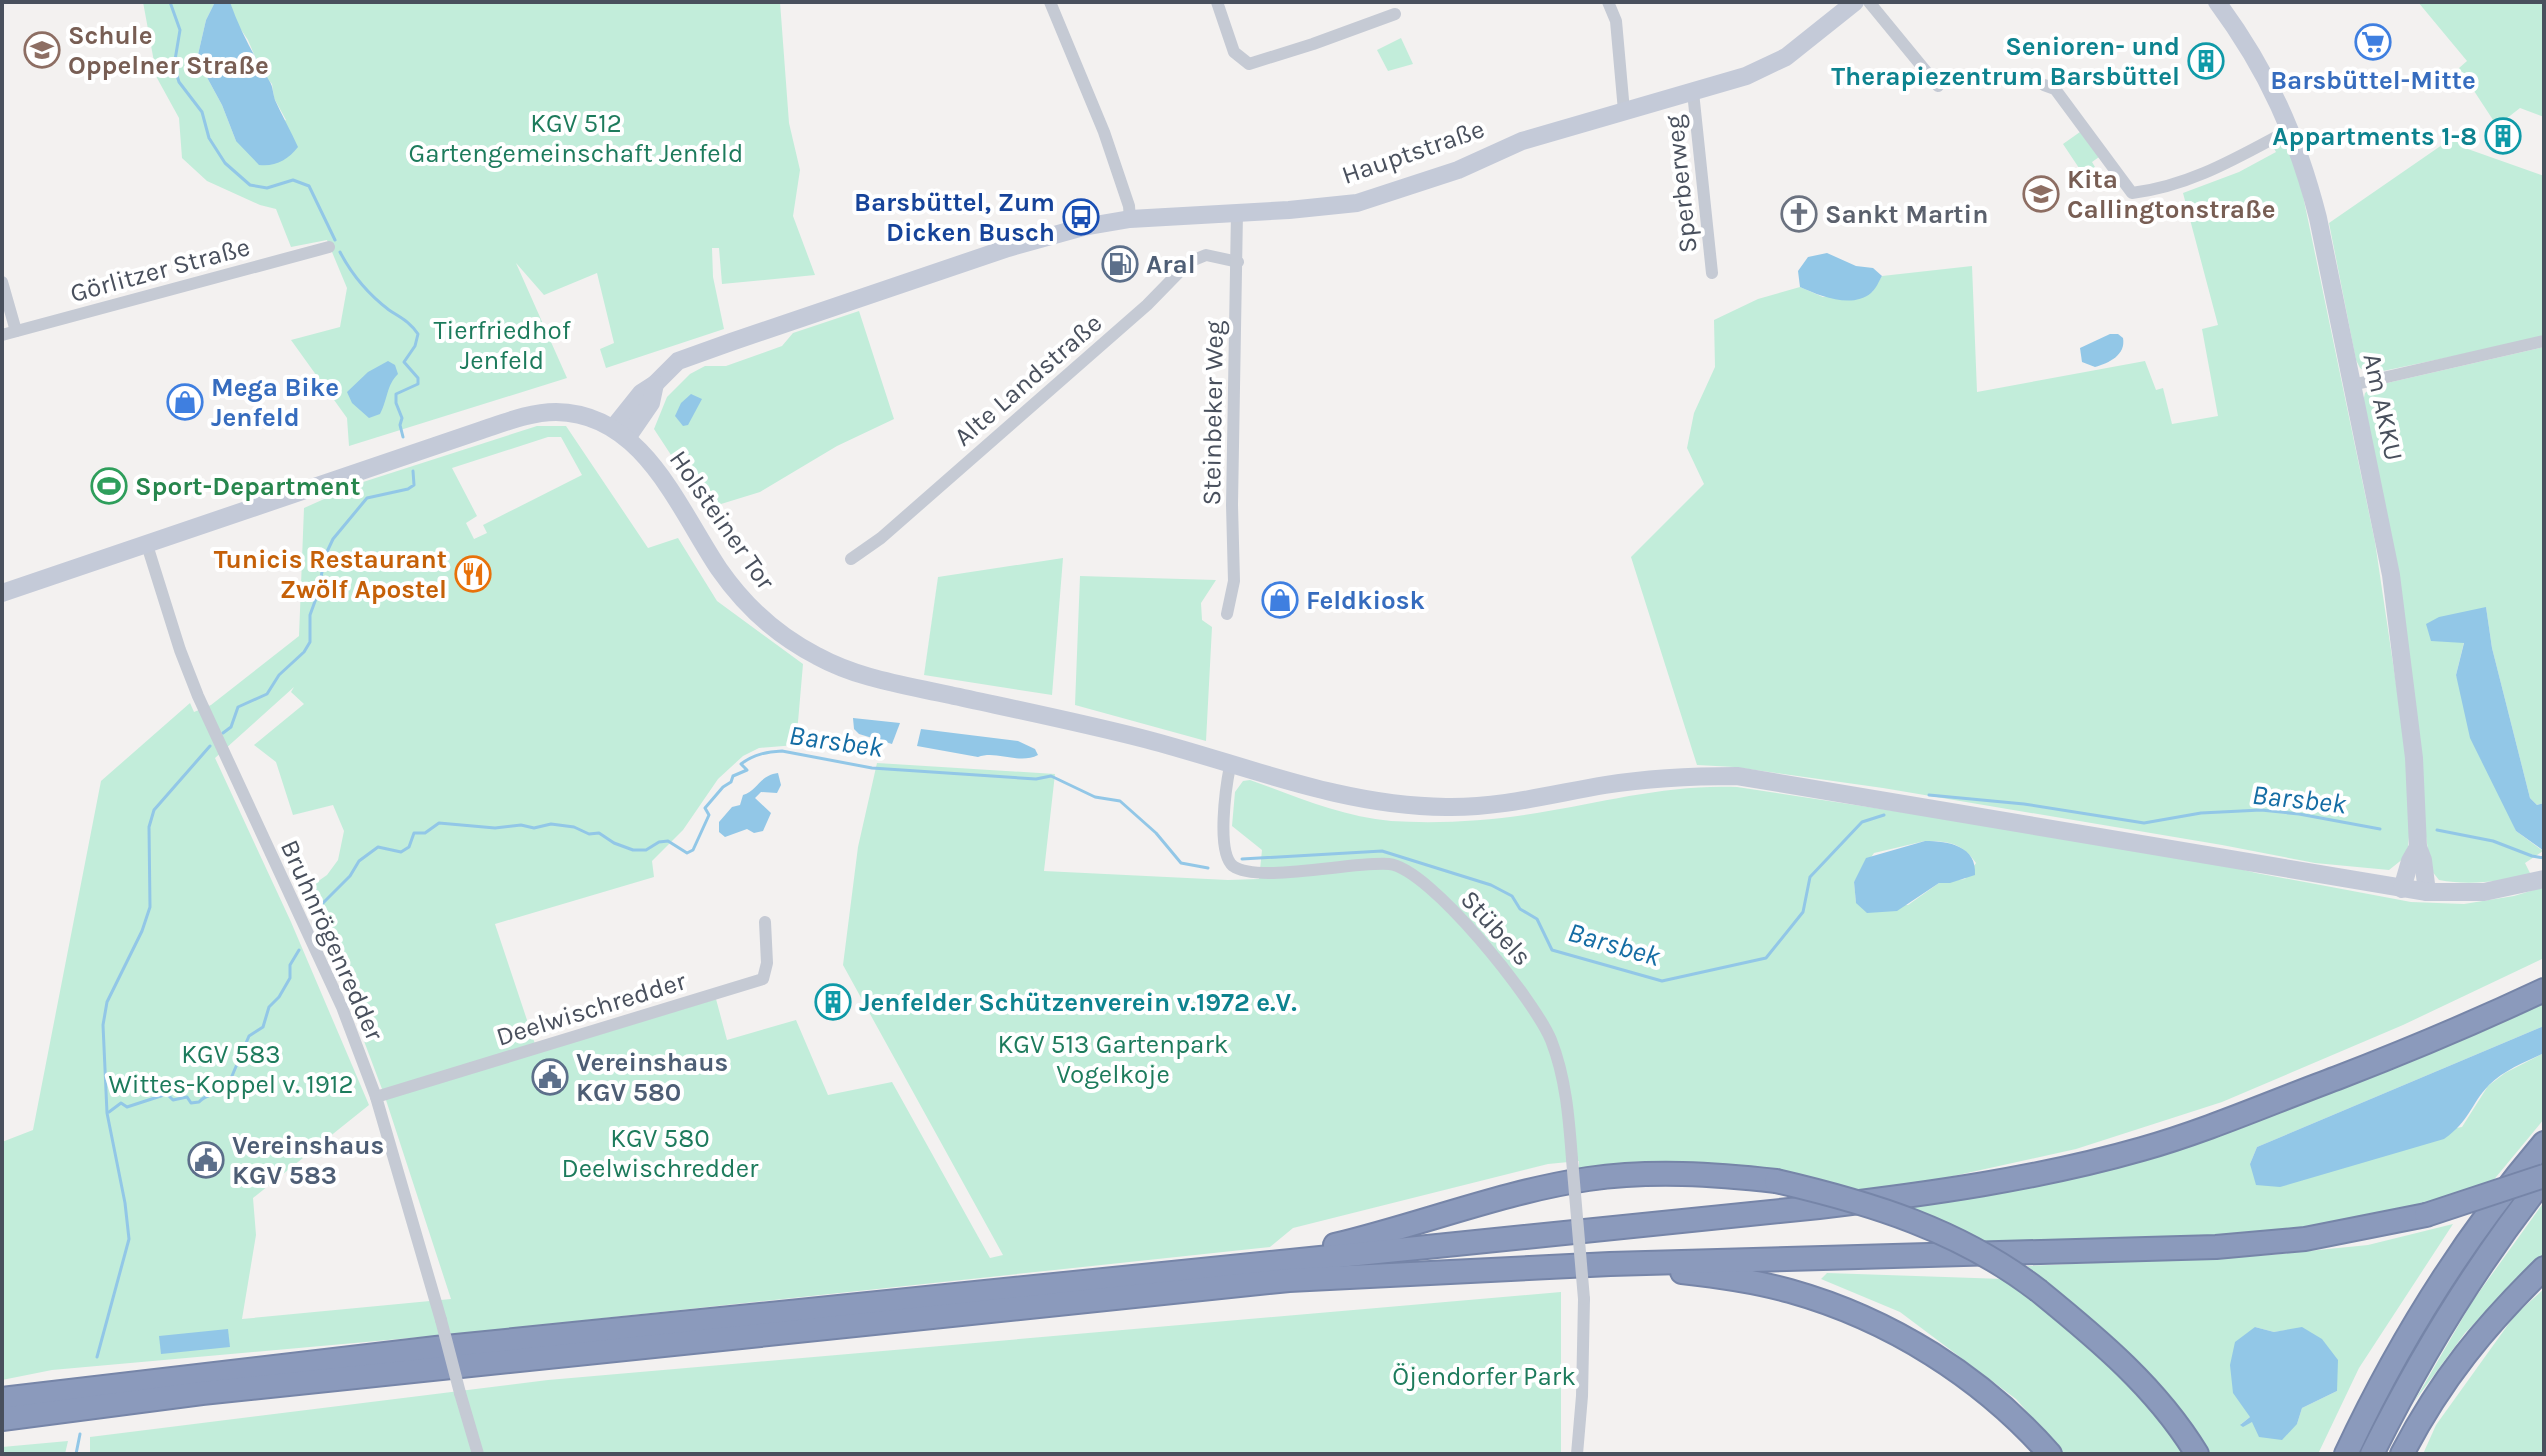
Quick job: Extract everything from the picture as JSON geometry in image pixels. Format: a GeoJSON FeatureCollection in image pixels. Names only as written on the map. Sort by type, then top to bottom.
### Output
{"type":"FeatureCollection","features":[{"type":"Feature","properties":{"kind":"highway"},"geometry":{"type":"LineString","coordinates":[[2337,1078],[2544,973]]}},
{"type":"Feature","properties":{"kind":"highway"},"geometry":{"type":"LineString","coordinates":[[2,1399],[436,1348],[1931,1193],[2050,1172],[2142,1149],[2242,1116],[2403,1054],[2544,990]]}},
{"type":"Feature","properties":{"kind":"highway"},"geometry":{"type":"LineString","coordinates":[[2346,1454],[2370,1403],[2424,1311],[2501,1195],[2544,1143]]}},
{"type":"Feature","properties":{"kind":"highway"},"geometry":{"type":"LineString","coordinates":[[1220,1269],[1365,1238],[1497,1199],[1588,1179],[1649,1173],[1738,1176],[1776,1181],[1841,1196],[1919,1222],[2005,1265],[2099,1339],[2147,1387],[2197,1454]]}},
{"type":"Feature","properties":{"kind":"highway"},"geometry":{"type":"LineString","coordinates":[[2,1419],[202,1393],[1289,1280],[1610,1264],[2216,1247],[2305,1239],[2426,1215],[2544,1178]]}},
{"type":"Feature","properties":{"kind":"highway"},"geometry":{"type":"LineString","coordinates":[[2372,1454],[2452,1309],[2544,1178]]}},
{"type":"Feature","properties":{"kind":"highway"},"geometry":{"type":"LineString","coordinates":[[1610,1264],[1748,1280],[1791,1291],[1854,1314],[1900,1336],[1950,1366],[2013,1415],[2050,1454]]}},
{"type":"Feature","properties":{"kind":"highway"},"geometry":{"type":"LineString","coordinates":[[2402,1454],[2457,1361],[2506,1305],[2544,1268]]}},
{"type":"Feature","properties":{"kind":"main road","name":"Hauptstraße"},"geometry":{"type":"LineString","coordinates":[[620,433],[641,393],[685,358],[1008,248],[1083,227],[1130,219],[1357,203],[1458,170],[1522,141],[1693,92],[1766,67],[1802,45],[1855,2]]}},
{"type":"Feature","properties":{"kind":"main road","name":"Am AKKU"},"geometry":{"type":"LineString","coordinates":[[2217,2],[2253,53],[2291,129],[2318,218],[2391,575],[2414,758],[2418,847],[2427,892]]}},
{"type":"Feature","properties":{"kind":"main road"},"geometry":{"type":"LineString","coordinates":[[2,593],[519,418],[553,412],[568,413],[592,419],[620,433]]}},
{"type":"Feature","properties":{"kind":"main road","name":"Holsteiner Tor"},"geometry":{"type":"LineString","coordinates":[[620,433],[658,473],[721,571],[747,602],[770,626],[816,656],[870,678],[1143,739],[1345,796],[1394,804],[1444,807],[1534,800],[1635,781],[1683,776],[1737,776],[2402,889],[2484,892],[2544,879]]}},
{"type":"Feature","properties":{"kind":"main road","name":"Am AKKU"},"geometry":{"type":"LineString","coordinates":[[2402,889],[2410,861],[2418,847]]}},
{"type":"Feature","properties":{"kind":"street"},"geometry":{"type":"LineString","coordinates":[[1050,2],[1104,132],[1129,206],[1130,219]]}},
{"type":"Feature","properties":{"kind":"street"},"geometry":{"type":"LineString","coordinates":[[1217,2],[1234,52],[1249,64],[1395,14]]}},
{"type":"Feature","properties":{"kind":"street"},"geometry":{"type":"LineString","coordinates":[[1608,2],[1616,21],[1624,111]]}},
{"type":"Feature","properties":{"kind":"street"},"geometry":{"type":"LineString","coordinates":[[1869,2],[1938,86]]}},
{"type":"Feature","properties":{"kind":"street"},"geometry":{"type":"LineString","coordinates":[[2044,85],[2055,89],[2132,193],[2192,179],[2291,129]]}},
{"type":"Feature","properties":{"kind":"street","name":"Sperberweg"},"geometry":{"type":"LineString","coordinates":[[1693,92],[1712,273]]}},
{"type":"Feature","properties":{"kind":"street","name":"Steinbeker Weg"},"geometry":{"type":"LineString","coordinates":[[1227,614],[1234,581],[1232,505],[1237,212]]}},
{"type":"Feature","properties":{"kind":"street","name":"Görlitzer Straße"},"geometry":{"type":"LineString","coordinates":[[2,335],[329,247]]}},
{"type":"Feature","properties":{"kind":"street","name":"Alte Landstraße"},"geometry":{"type":"LineString","coordinates":[[851,559],[881,538],[1147,305],[1189,262],[1206,255],[1238,262]]}},
{"type":"Feature","properties":{"kind":"street"},"geometry":{"type":"LineString","coordinates":[[2,282],[16,331]]}},
{"type":"Feature","properties":{"kind":"street"},"geometry":{"type":"LineString","coordinates":[[2352,385],[2544,341]]}},
{"type":"Feature","properties":{"kind":"street","name":"Bruhnrögenredder"},"geometry":{"type":"LineString","coordinates":[[147,545],[198,696],[342,1007],[376,1097],[478,1454]]}},
{"type":"Feature","properties":{"kind":"street","name":"Stübels"},"geometry":{"type":"LineString","coordinates":[[1230,766],[1225,798],[1224,849],[1229,863],[1243,872],[1262,873],[1371,863],[1393,864],[1419,879],[1450,908],[1505,969],[1535,1012],[1554,1048],[1561,1069],[1572,1159],[1584,1299],[1577,1454]]}},
{"type":"Feature","properties":{"kind":"street","name":"Deelwischredder"},"geometry":{"type":"LineString","coordinates":[[376,1097],[763,979],[767,963],[765,922]]}},
{"type":"Feature","properties":{"kind":"green space","name":"KGV 512 Gartengemeinschaft Jenfeld"},"geometry":{"type":"Polygon","coordinates":[[[143,2],[215,2],[206,20],[197,59],[222,105],[236,141],[286,120],[274,98],[272,84],[261,71],[248,40],[237,24],[230,2],[780,2],[789,123],[800,170],[793,216],[815,275],[722,284],[719,248],[712,248],[713,277],[724,329],[606,368],[600,349],[614,343],[597,273],[544,295],[516,263],[567,378],[349,446],[347,418],[291,340],[340,327],[347,288],[327,240],[291,247],[276,209],[207,181],[182,158],[179,118],[157,78],[143,2]]]}},
{"type":"Feature","properties":{"kind":"green space"},"geometry":{"type":"Polygon","coordinates":[[[2418,2],[2544,2],[2544,117],[2520,108],[2497,126],[2459,68],[2467,61],[2418,2]]]}},
{"type":"Feature","properties":{"kind":"green space"},"geometry":{"type":"Polygon","coordinates":[[[1401,38],[1413,64],[1388,71],[1377,50],[1401,38]]]}},
{"type":"Feature","properties":{"kind":"green space"},"geometry":{"type":"Polygon","coordinates":[[[2080,132],[2099,157],[2092,162],[2095,167],[2083,174],[2063,144],[2080,132]]]}},
{"type":"Feature","properties":{"kind":"green space"},"geometry":{"type":"Polygon","coordinates":[[[2455,136],[2465,148],[2544,176],[2544,337],[2369,374],[2360,368],[2356,360],[2329,223],[2455,136]]]}},
{"type":"Feature","properties":{"kind":"green space"},"geometry":{"type":"Polygon","coordinates":[[[2277,143],[2292,151],[2297,167],[2375,542],[2406,751],[2411,814],[2404,858],[2389,870],[2315,863],[1883,788],[1734,767],[1697,765],[1631,557],[1704,484],[1687,448],[1694,413],[1715,367],[1714,320],[1758,299],[1800,287],[1823,297],[1872,292],[1882,276],[1972,266],[1977,392],[2145,361],[2156,390],[2163,388],[2172,424],[2218,416],[2202,329],[2218,325],[2183,193],[2239,172],[2276,152],[2272,145],[2277,143]]]}},
{"type":"Feature","properties":{"kind":"green space"},"geometry":{"type":"Polygon","coordinates":[[[859,311],[894,419],[837,446],[760,492],[721,504],[709,513],[654,429],[667,397],[690,374],[705,366],[726,366],[782,346],[793,333],[859,311]]]}},
{"type":"Feature","properties":{"kind":"green space"},"geometry":{"type":"Polygon","coordinates":[[[2544,347],[2544,803],[2537,805],[2530,798],[2492,648],[2486,607],[2464,642],[2456,675],[2516,831],[2543,851],[2525,863],[2531,875],[2474,883],[2439,880],[2431,870],[2362,406],[2365,393],[2374,386],[2544,347]]]}},
{"type":"Feature","properties":{"kind":"green space"},"geometry":{"type":"Polygon","coordinates":[[[537,426],[566,426],[648,548],[678,538],[717,601],[803,664],[796,745],[759,748],[743,756],[718,779],[683,830],[652,861],[654,877],[495,924],[538,1053],[716,999],[727,1040],[796,1020],[828,1095],[892,1082],[990,1258],[1003,1255],[843,965],[858,847],[877,763],[1055,774],[1044,871],[1259,879],[1262,850],[1232,826],[1235,792],[1243,781],[1250,780],[1355,815],[1391,821],[1427,822],[1519,816],[1687,788],[1737,787],[2184,855],[2256,873],[2411,902],[2464,904],[2514,896],[2544,887],[2544,958],[2403,1025],[2222,1102],[2076,1149],[1917,1184],[1862,1190],[1749,1167],[1651,1165],[1579,1174],[1579,1161],[1548,1164],[1293,1228],[1270,1247],[455,1334],[52,1370],[2,1380],[2,1142],[33,1130],[101,781],[190,703],[194,712],[211,705],[299,636],[304,508],[360,483],[537,426]],[[548,437],[452,468],[477,516],[466,523],[474,539],[487,533],[483,525],[582,475],[561,437],[548,437]],[[294,687],[215,758],[291,922],[369,1105],[253,1198],[256,1235],[242,1319],[451,1299],[340,960],[304,891],[327,875],[338,860],[344,831],[333,805],[293,815],[276,762],[254,745],[304,704],[291,692],[294,687]],[[1925,841],[1874,853],[1854,882],[1856,903],[1908,905],[1939,883],[1965,879],[1976,863],[1960,847],[1941,842],[1925,841]]]}},
{"type":"Feature","properties":{"kind":"green space"},"geometry":{"type":"Polygon","coordinates":[[[1063,558],[1052,695],[924,675],[938,577],[1063,558]]]}},
{"type":"Feature","properties":{"kind":"green space"},"geometry":{"type":"Polygon","coordinates":[[[1080,576],[1216,580],[1201,603],[1202,620],[1212,627],[1206,741],[1075,705],[1080,576]]]}},
{"type":"Feature","properties":{"kind":"green space"},"geometry":{"type":"Polygon","coordinates":[[[2544,993],[2544,1026],[2257,1147],[2250,1164],[2462,1127],[2488,1086],[2505,1073],[2544,1053],[2544,1119],[2487,1188],[2417,1210],[2314,1228],[2215,1239],[1987,1244],[1901,1205],[2042,1181],[2544,993]]]}},
{"type":"Feature","properties":{"kind":"green space"},"geometry":{"type":"Polygon","coordinates":[[[2544,1202],[2544,1253],[2465,1333],[2414,1402],[2472,1302],[2544,1202]]]}},
{"type":"Feature","properties":{"kind":"green space"},"geometry":{"type":"Polygon","coordinates":[[[2453,1224],[2359,1368],[2318,1454],[2209,1454],[2191,1426],[2149,1375],[2078,1307],[2027,1266],[2270,1255],[2368,1245],[2453,1224]],[[2255,1327],[2250,1417],[2241,1424],[2297,1424],[2302,1408],[2337,1391],[2302,1328],[2274,1332],[2255,1327]]]}},
{"type":"Feature","properties":{"kind":"green space"},"geometry":{"type":"Polygon","coordinates":[[[1827,1273],[2004,1279],[2019,1287],[2106,1356],[2162,1417],[2186,1454],[2064,1454],[2016,1399],[1900,1312],[1821,1279],[1827,1273]]]}},
{"type":"Feature","properties":{"kind":"green space"},"geometry":{"type":"Polygon","coordinates":[[[2544,1289],[2544,1454],[2423,1454],[2436,1425],[2515,1315],[2544,1289]]]}},
{"type":"Feature","properties":{"kind":"green space","name":"Öjendorfer Park"},"geometry":{"type":"Polygon","coordinates":[[[1561,1292],[1561,1454],[90,1454],[90,1437],[548,1380],[1561,1292]]]}},
{"type":"Feature","properties":{"kind":"green space"},"geometry":{"type":"Polygon","coordinates":[[[68,1441],[65,1454],[2,1454],[2,1447],[68,1441]]]}},
{"type":"Feature","properties":{"kind":"water"},"geometry":{"type":"Polygon","coordinates":[[[215,2],[230,2],[298,147],[276,164],[259,165],[236,141],[222,105],[197,59],[206,20],[215,2]]]}},
{"type":"Feature","properties":{"kind":"water"},"geometry":{"type":"Polygon","coordinates":[[[1827,253],[1856,266],[1873,268],[1882,276],[1871,293],[1855,300],[1826,297],[1800,287],[1798,271],[1808,257],[1827,253]]]}},
{"type":"Feature","properties":{"kind":"water"},"geometry":{"type":"Polygon","coordinates":[[[2110,334],[2123,338],[2119,354],[2095,367],[2082,362],[2080,348],[2110,334]]]}},
{"type":"Feature","properties":{"kind":"water"},"geometry":{"type":"Polygon","coordinates":[[[388,361],[395,365],[398,374],[391,383],[380,414],[369,418],[352,403],[347,392],[368,372],[388,361]]]}},
{"type":"Feature","properties":{"kind":"water"},"geometry":{"type":"Polygon","coordinates":[[[691,394],[702,399],[688,425],[683,426],[675,416],[681,403],[691,394]]]}},
{"type":"Feature","properties":{"kind":"water"},"geometry":{"type":"Polygon","coordinates":[[[2486,607],[2492,648],[2530,798],[2537,805],[2544,803],[2544,851],[2516,831],[2470,738],[2456,675],[2464,643],[2431,641],[2426,624],[2439,617],[2486,607]]]}},
{"type":"Feature","properties":{"kind":"water"},"geometry":{"type":"Polygon","coordinates":[[[853,718],[900,723],[892,744],[859,734],[854,729],[853,718]]]}},
{"type":"Feature","properties":{"kind":"water"},"geometry":{"type":"Polygon","coordinates":[[[921,729],[1018,741],[1035,749],[1038,755],[1023,759],[993,755],[978,757],[917,746],[921,729]]]}},
{"type":"Feature","properties":{"kind":"water"},"geometry":{"type":"Polygon","coordinates":[[[778,773],[781,785],[777,793],[761,792],[755,798],[771,813],[763,831],[754,833],[747,829],[725,837],[719,832],[719,822],[732,807],[740,805],[743,795],[767,777],[778,773]]]}},
{"type":"Feature","properties":{"kind":"water"},"geometry":{"type":"Polygon","coordinates":[[[1925,841],[1952,844],[1966,851],[1974,865],[1975,875],[1939,883],[1897,911],[1867,913],[1856,903],[1854,882],[1866,858],[1925,841]]]}},
{"type":"Feature","properties":{"kind":"water"},"geometry":{"type":"Polygon","coordinates":[[[2544,1026],[2544,1053],[2495,1080],[2459,1126],[2444,1139],[2280,1187],[2256,1185],[2250,1164],[2257,1147],[2544,1026]]]}},
{"type":"Feature","properties":{"kind":"water"},"geometry":{"type":"Polygon","coordinates":[[[2255,1327],[2274,1332],[2302,1327],[2322,1339],[2338,1360],[2337,1391],[2302,1408],[2297,1424],[2282,1440],[2259,1437],[2252,1422],[2243,1427],[2240,1425],[2250,1417],[2233,1393],[2230,1365],[2235,1342],[2255,1327]]]}},
{"type":"Feature","properties":{"kind":"water"},"geometry":{"type":"Polygon","coordinates":[[[228,1329],[230,1347],[161,1354],[159,1336],[228,1329]]]}},
{"type":"Feature","properties":{"kind":"waterway"},"geometry":{"type":"LineString","coordinates":[[170,2],[180,30],[174,66],[179,82],[202,112],[209,138],[225,163],[250,185],[267,188],[293,180],[309,186],[335,240]]}},
{"type":"Feature","properties":{"kind":"waterway"},"geometry":{"type":"LineString","coordinates":[[340,252],[367,291],[418,334],[415,346],[404,362],[418,378],[418,384],[396,394],[403,437]]}},
{"type":"Feature","properties":{"kind":"waterway"},"geometry":{"type":"LineString","coordinates":[[223,733],[231,727],[238,707],[267,694],[279,675],[304,652],[310,642],[310,615],[325,556],[333,539],[367,498],[414,485],[413,471]]}},
{"type":"Feature","properties":{"kind":"waterway"},"geometry":{"type":"LineString","coordinates":[[97,1357],[129,1239],[107,1113],[103,1025],[107,1002],[142,931],[150,907],[149,827],[154,810],[210,746]]}},
{"type":"Feature","properties":{"kind":"waterway","name":"Barsbek"},"geometry":{"type":"LineString","coordinates":[[316,924],[318,908],[350,876],[359,861],[378,847],[401,852],[409,847],[414,833],[425,833],[439,823],[495,828],[521,825],[534,828],[551,824],[574,827],[589,834],[599,833],[633,850],[646,850],[659,842],[668,841],[687,853],[693,850],[709,815],[705,808],[731,782],[733,776],[747,770],[741,764],[761,754],[782,751],[872,768],[1036,779],[1051,776],[1095,797],[1120,801],[1156,833],[1181,863],[1208,868]]}},
{"type":"Feature","properties":{"kind":"waterway","name":"Barsbek"},"geometry":{"type":"LineString","coordinates":[[1929,795],[2024,804],[2144,823],[2201,813],[2261,810],[2380,829]]}},
{"type":"Feature","properties":{"kind":"waterway","name":"Barsbek"},"geometry":{"type":"LineString","coordinates":[[1242,859],[1382,851],[1491,885],[1512,896],[1520,909],[1537,919],[1552,950],[1662,981],[1766,958],[1803,912],[1810,877],[1862,822],[1884,815]]}},
{"type":"Feature","properties":{"kind":"waterway","name":"Barsbek"},"geometry":{"type":"LineString","coordinates":[[2437,830],[2493,841],[2544,858]]}},
{"type":"Feature","properties":{"kind":"waterway","name":"Barsbek"},"geometry":{"type":"LineString","coordinates":[[109,1112],[121,1103],[127,1107],[167,1094],[173,1100],[187,1097],[191,1103],[226,1090],[249,1036],[263,1027],[269,1007],[290,978],[290,965],[299,950]]}},
{"type":"Feature","properties":{"kind":"waterway"},"geometry":{"type":"LineString","coordinates":[[76,1454],[80,1434]]}},
{"type":"Feature","properties":{"kind":"place","name":"Barsbüttel-Mitte"},"geometry":{"type":"Point","coordinates":[2373,42]}},
{"type":"Feature","properties":{"kind":"place","name":"Schule Oppelner Straße"},"geometry":{"type":"Point","coordinates":[42,50]}},
{"type":"Feature","properties":{"kind":"place","name":"Senioren- und Therapiezentrum Barsbüttel"},"geometry":{"type":"Point","coordinates":[2206,61]}},
{"type":"Feature","properties":{"kind":"place","name":"Appartments 1-8"},"geometry":{"type":"Point","coordinates":[2503,136]}},
{"type":"Feature","properties":{"kind":"place","name":"Kita Callingtonstraße"},"geometry":{"type":"Point","coordinates":[2041,194]}},
{"type":"Feature","properties":{"kind":"place","name":"Sankt Martin"},"geometry":{"type":"Point","coordinates":[1799,214]}},
{"type":"Feature","properties":{"kind":"place","name":"Barsbüttel, Zum Dicken Busch"},"geometry":{"type":"Point","coordinates":[1081,217]}},
{"type":"Feature","properties":{"kind":"place","name":"Aral"},"geometry":{"type":"Point","coordinates":[1120,264]}},
{"type":"Feature","properties":{"kind":"place","name":"Mega Bike Jenfeld"},"geometry":{"type":"Point","coordinates":[185,402]}},
{"type":"Feature","properties":{"kind":"place","name":"Sport-Department"},"geometry":{"type":"Point","coordinates":[109,486]}},
{"type":"Feature","properties":{"kind":"place","name":"Tunicis Restaurant Zwölf Apostel"},"geometry":{"type":"Point","coordinates":[473,574]}},
{"type":"Feature","properties":{"kind":"place","name":"Feldkiosk"},"geometry":{"type":"Point","coordinates":[1280,600]}},
{"type":"Feature","properties":{"kind":"place","name":"Jenfelder Schützenverein v.1972 e.V."},"geometry":{"type":"Point","coordinates":[833,1002]}},
{"type":"Feature","properties":{"kind":"place","name":"Vereinshaus KGV 580"},"geometry":{"type":"Point","coordinates":[550,1077]}},
{"type":"Feature","properties":{"kind":"place","name":"Vereinshaus KGV 583"},"geometry":{"type":"Point","coordinates":[206,1160]}},
{"type":"Feature","properties":{"kind":"park label","name":"Tierfriedhof Jenfeld"},"geometry":{"type":"Point","coordinates":[502,345]}},
{"type":"Feature","properties":{"kind":"park label","name":"KGV 513 Gartenpark Vogelkoje"},"geometry":{"type":"Point","coordinates":[1113,1059]}},
{"type":"Feature","properties":{"kind":"park label","name":"KGV 583 Wittes-Koppel v. 1912"},"geometry":{"type":"Point","coordinates":[231,1069]}},
{"type":"Feature","properties":{"kind":"park label","name":"KGV 580 Deelwischredder"},"geometry":{"type":"Point","coordinates":[660,1153]}}]}
